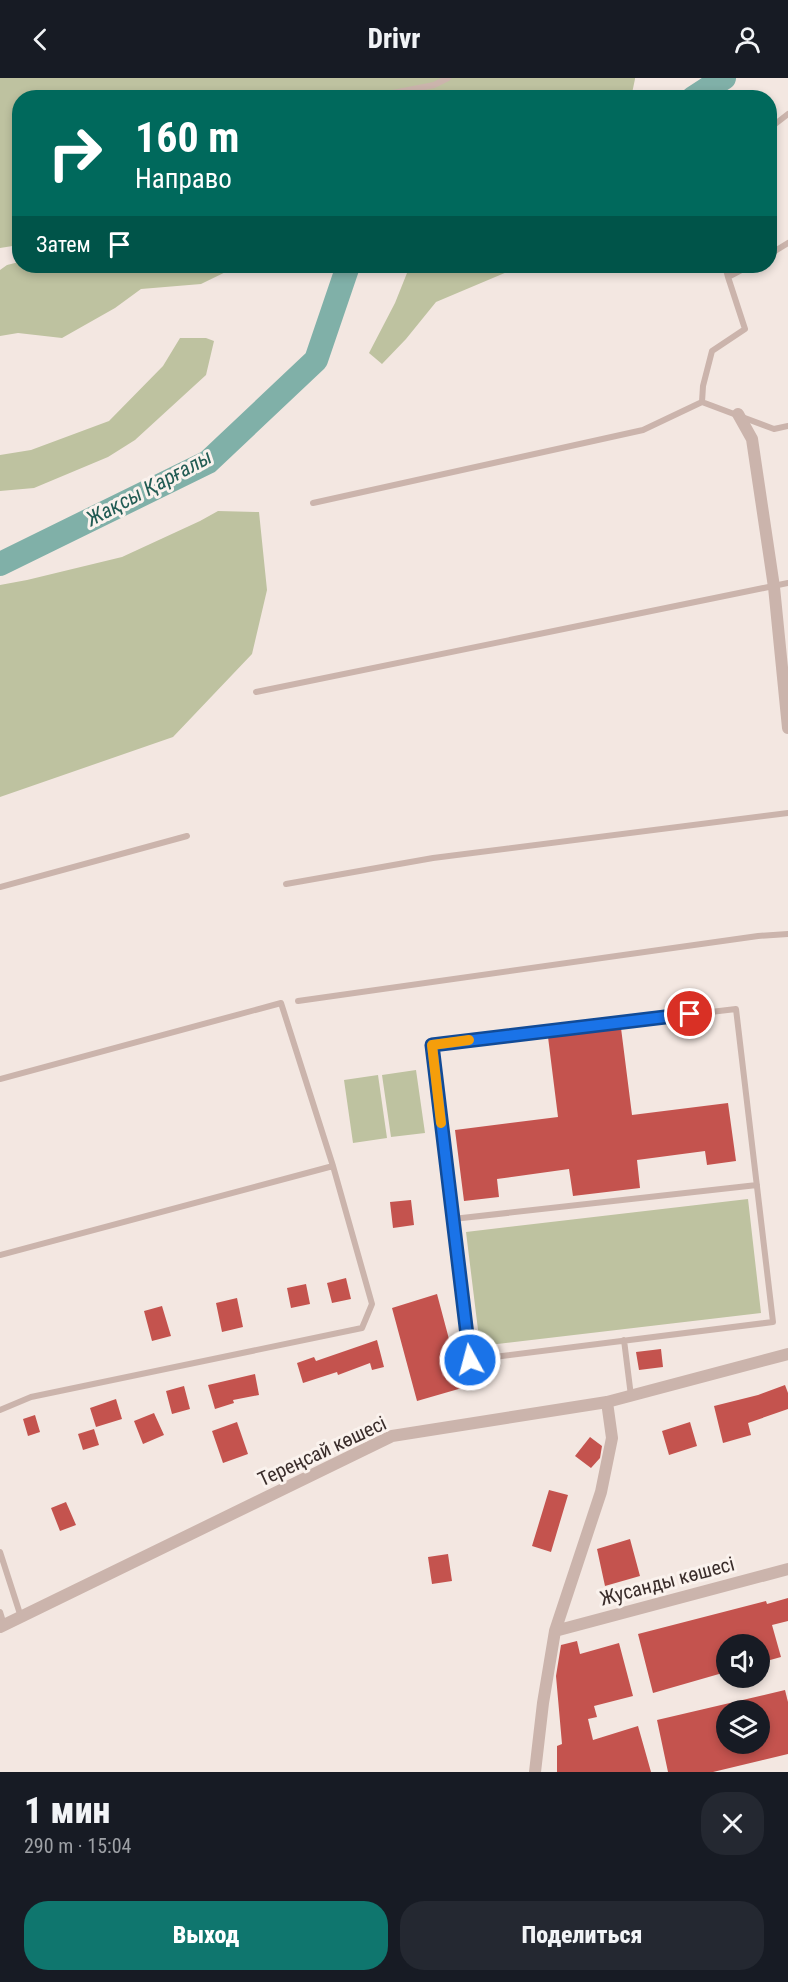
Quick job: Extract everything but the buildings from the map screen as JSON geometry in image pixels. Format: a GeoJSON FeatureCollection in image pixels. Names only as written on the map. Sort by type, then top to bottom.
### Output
{"type":"FeatureCollection","features":[{"type":"Feature","properties":{"kind":"street"},"geometry":{"type":"LineString","coordinates":[[738,414],[752,439],[774,587],[788,728]]}},
{"type":"Feature","properties":{"kind":"street","name":"Тереңсай көшесі"},"geometry":{"type":"LineString","coordinates":[[2,1626],[392,1436],[607,1402],[788,1354]]}},
{"type":"Feature","properties":{"kind":"street"},"geometry":{"type":"LineString","coordinates":[[535,1772],[555,1631],[601,1492],[612,1438],[607,1402]]}},
{"type":"Feature","properties":{"kind":"street","name":"Жусанды көшесі"},"geometry":{"type":"LineString","coordinates":[[555,1631],[788,1569]]}},
{"type":"Feature","properties":{"kind":"lane"},"geometry":{"type":"LineString","coordinates":[[408,90],[434,85],[448,78]]}},
{"type":"Feature","properties":{"kind":"lane"},"geometry":{"type":"LineString","coordinates":[[702,402],[703,386],[712,351],[745,329],[727,273]]}},
{"type":"Feature","properties":{"kind":"lane"},"geometry":{"type":"LineString","coordinates":[[728,277],[736,273]]}},
{"type":"Feature","properties":{"kind":"lane"},"geometry":{"type":"LineString","coordinates":[[313,503],[643,430],[702,402],[774,429],[788,426]]}},
{"type":"Feature","properties":{"kind":"lane"},"geometry":{"type":"LineString","coordinates":[[256,692],[788,583]]}},
{"type":"Feature","properties":{"kind":"lane"},"geometry":{"type":"LineString","coordinates":[[286,884],[433,858],[788,813]]}},
{"type":"Feature","properties":{"kind":"lane"},"geometry":{"type":"LineString","coordinates":[[0,887],[187,836]]}},
{"type":"Feature","properties":{"kind":"lane"},"geometry":{"type":"LineString","coordinates":[[298,1001],[758,936],[788,934]]}},
{"type":"Feature","properties":{"kind":"lane"},"geometry":{"type":"LineString","coordinates":[[0,1079],[281,1003],[333,1166],[372,1304],[362,1328],[31,1397],[0,1410]]}},
{"type":"Feature","properties":{"kind":"lane"},"geometry":{"type":"LineString","coordinates":[[736,1009],[757,1185],[773,1322],[470,1360],[432,1045],[736,1009]]}},
{"type":"Feature","properties":{"kind":"lane"},"geometry":{"type":"LineString","coordinates":[[0,1255],[333,1166]]}},
{"type":"Feature","properties":{"kind":"lane"},"geometry":{"type":"LineString","coordinates":[[453,1219],[757,1185]]}},
{"type":"Feature","properties":{"kind":"lane"},"geometry":{"type":"LineString","coordinates":[[624,1340],[631,1396]]}},
{"type":"Feature","properties":{"kind":"lane"},"geometry":{"type":"LineString","coordinates":[[0,1552],[21,1618]]}},
{"type":"Feature","properties":{"kind":"lane"},"geometry":{"type":"LineString","coordinates":[[0,1612],[2,1626]]}},
{"type":"Feature","properties":{"kind":"green space"},"geometry":{"type":"Polygon","coordinates":[[[0,78],[635,78],[633,90],[12,90],[12,246],[0,248],[0,78]]]}},
{"type":"Feature","properties":{"kind":"green space"},"geometry":{"type":"Polygon","coordinates":[[[12,264],[12,273],[224,273],[201,284],[141,289],[115,308],[62,338],[18,333],[0,336],[0,270],[12,264]]]}},
{"type":"Feature","properties":{"kind":"green space"},"geometry":{"type":"Polygon","coordinates":[[[407,273],[504,273],[436,302],[382,364],[369,353],[395,303],[407,273]]]}},
{"type":"Feature","properties":{"kind":"green space"},"geometry":{"type":"Polygon","coordinates":[[[180,338],[206,338],[214,341],[206,375],[135,440],[108,457],[34,488],[0,491],[0,455],[31,450],[109,421],[163,366],[180,338]]]}},
{"type":"Feature","properties":{"kind":"green space"},"geometry":{"type":"Polygon","coordinates":[[[218,511],[259,512],[267,590],[252,654],[173,737],[0,797],[0,585],[122,557],[218,511]]]}},
{"type":"Feature","properties":{"kind":"green space"},"geometry":{"type":"Polygon","coordinates":[[[416,1070],[425,1133],[391,1137],[382,1075],[416,1070]]]}},
{"type":"Feature","properties":{"kind":"green space"},"geometry":{"type":"Polygon","coordinates":[[[378,1075],[387,1138],[353,1143],[344,1080],[378,1075]]]}},
{"type":"Feature","properties":{"kind":"green space"},"geometry":{"type":"Polygon","coordinates":[[[748,1199],[761,1313],[480,1346],[466,1232],[748,1199]]]}},
{"type":"Feature","properties":{"kind":"waterway","name":"Жақсы Қарғалы"},"geometry":{"type":"LineString","coordinates":[[705,90],[724,78]]}},
{"type":"Feature","properties":{"kind":"waterway","name":"Жақсы Қарғалы"},"geometry":{"type":"LineString","coordinates":[[0,564],[208,462],[316,360],[346,273]]}},
{"type":"Feature","properties":{"kind":"slow traffic"},"geometry":{"type":"LineString","coordinates":[[441,1123],[432,1045],[469,1040]]}},
{"type":"Feature","properties":{"kind":"route"},"geometry":{"type":"LineString","coordinates":[[470,1360],[432,1045],[690,1014]]}}]}
